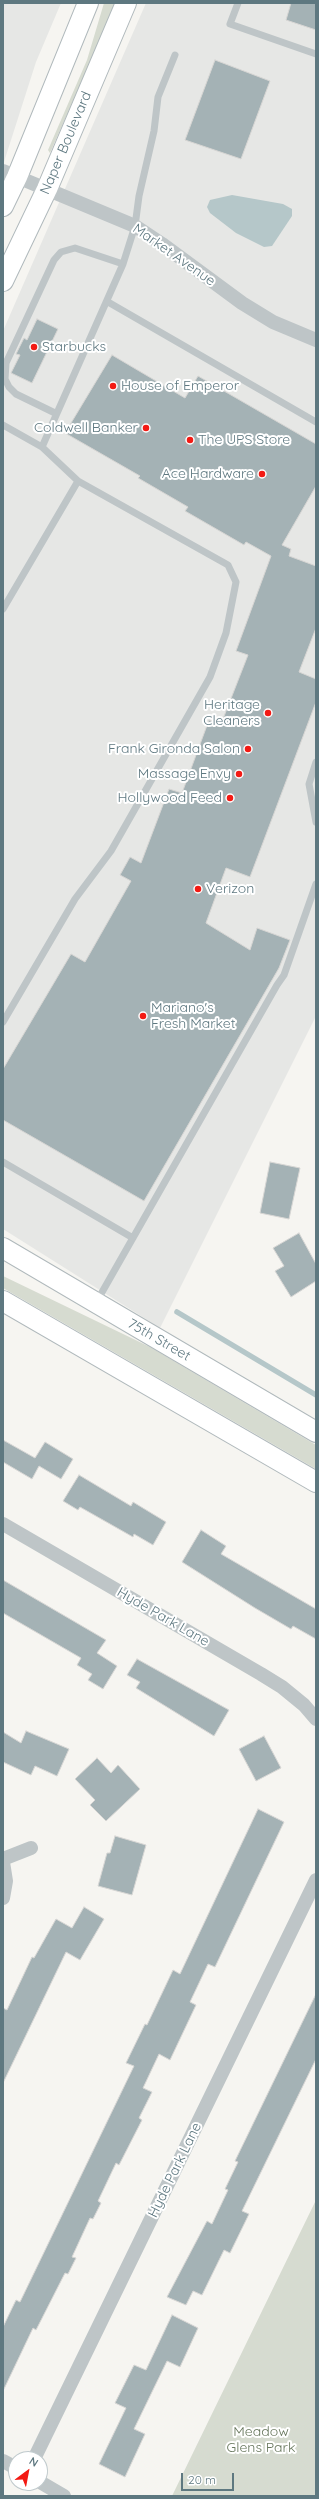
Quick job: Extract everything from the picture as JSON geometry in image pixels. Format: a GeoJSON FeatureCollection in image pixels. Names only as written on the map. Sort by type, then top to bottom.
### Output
{"type":"FeatureCollection","features":[{"type":"Feature","properties":{"kind":"main road"},"geometry":{"type":"LineString","coordinates":[[3,206],[10,174],[88,3]]}},
{"type":"Feature","properties":{"kind":"main road","name":"Naper Boulevard"},"geometry":{"type":"LineString","coordinates":[[3,281],[47,189],[126,3]]}},
{"type":"Feature","properties":{"kind":"main road","name":"75th Street"},"geometry":{"type":"LineString","coordinates":[[3,1248],[316,1432]]}},
{"type":"Feature","properties":{"kind":"main road"},"geometry":{"type":"LineString","coordinates":[[3,1301],[316,1482]]}},
{"type":"Feature","properties":{"kind":"street","name":"Market Avenue"},"geometry":{"type":"LineString","coordinates":[[10,174],[135,226],[162,244],[242,304],[274,322],[316,340]]}},
{"type":"Feature","properties":{"kind":"street","name":"Hyde Park Lane"},"geometry":{"type":"LineString","coordinates":[[3,1524],[261,1674],[288,1692],[316,1719]]}},
{"type":"Feature","properties":{"kind":"street"},"geometry":{"type":"LineString","coordinates":[[3,1859],[31,1848]]}},
{"type":"Feature","properties":{"kind":"street"},"geometry":{"type":"LineString","coordinates":[[3,1862],[6,1881],[3,1898]]}},
{"type":"Feature","properties":{"kind":"street","name":"Hyde Park Lane"},"geometry":{"type":"LineString","coordinates":[[38,2451],[316,1880]]}},
{"type":"Feature","properties":{"kind":"street"},"geometry":{"type":"LineString","coordinates":[[48,2487],[64,2496]]}},
{"type":"Feature","properties":{"kind":"lane"},"geometry":{"type":"LineString","coordinates":[[238,3],[230,24],[316,54]]}},
{"type":"Feature","properties":{"kind":"lane"},"geometry":{"type":"LineString","coordinates":[[42,447],[55,413],[108,302],[123,264],[135,226],[139,196],[154,131],[158,97],[175,55]]}},
{"type":"Feature","properties":{"kind":"lane"},"geometry":{"type":"LineString","coordinates":[[55,413],[16,394],[9,387],[5,379],[6,364],[54,260],[61,252],[75,248],[123,264]]}},
{"type":"Feature","properties":{"kind":"lane"},"geometry":{"type":"LineString","coordinates":[[108,302],[316,422]]}},
{"type":"Feature","properties":{"kind":"lane"},"geometry":{"type":"LineString","coordinates":[[3,425],[42,447],[78,481],[228,565],[236,582],[226,633],[210,677],[111,851],[75,899],[3,1022]]}},
{"type":"Feature","properties":{"kind":"lane"},"geometry":{"type":"LineString","coordinates":[[3,609],[6,597],[78,481]]}},
{"type":"Feature","properties":{"kind":"lane"},"geometry":{"type":"LineString","coordinates":[[316,762],[309,784],[316,822]]}},
{"type":"Feature","properties":{"kind":"lane"},"geometry":{"type":"LineString","coordinates":[[96,1303],[276,985],[284,975],[316,884]]}},
{"type":"Feature","properties":{"kind":"lane"},"geometry":{"type":"LineString","coordinates":[[3,1162],[133,1238]]}},
{"type":"Feature","properties":{"kind":"shaded area"},"geometry":{"type":"Polygon","coordinates":[[[3,3],[61,3],[36,62],[3,165],[3,3]]]}},
{"type":"Feature","properties":{"kind":"shaded area"},"geometry":{"type":"Polygon","coordinates":[[[146,3],[316,3],[316,1016],[160,1328],[3,1229],[3,331],[146,3]]]}},
{"type":"Feature","properties":{"kind":"shaded area"},"geometry":{"type":"Polygon","coordinates":[[[232,195],[283,204],[292,209],[292,216],[272,246],[264,247],[236,233],[210,213],[207,207],[210,200],[232,195]]]}},
{"type":"Feature","properties":{"kind":"green space"},"geometry":{"type":"Polygon","coordinates":[[[104,3],[116,3],[50,153],[48,150],[87,60],[104,3]]]}},
{"type":"Feature","properties":{"kind":"green space"},"geometry":{"type":"Polygon","coordinates":[[[3,1276],[150,1347],[316,1445],[316,1469],[3,1288],[3,1276]]]}},
{"type":"Feature","properties":{"kind":"green space","name":"Meadow Glens Park"},"geometry":{"type":"Polygon","coordinates":[[[316,2200],[316,2496],[172,2496],[316,2200]]]}},
{"type":"Feature","properties":{"kind":"building"},"geometry":{"type":"Polygon","coordinates":[[[291,3],[316,3],[316,30],[286,20],[291,3]]]}},
{"type":"Feature","properties":{"kind":"building"},"geometry":{"type":"Polygon","coordinates":[[[215,60],[270,81],[241,159],[185,140],[215,60]]]}},
{"type":"Feature","properties":{"kind":"building","name":"Starbucks"},"geometry":{"type":"Polygon","coordinates":[[[37,319],[58,329],[32,383],[11,373],[20,355],[16,354],[24,338],[27,340],[37,319]]]}},
{"type":"Feature","properties":{"kind":"building"},"geometry":{"type":"Polygon","coordinates":[[[112,355],[185,398],[198,376],[316,444],[316,486],[282,545],[291,549],[289,556],[316,566],[316,628],[299,672],[316,679],[316,702],[250,877],[226,868],[206,923],[250,950],[257,928],[290,940],[279,968],[144,1201],[3,1120],[3,1069],[71,954],[85,962],[131,881],[120,875],[130,857],[141,863],[169,789],[182,793],[209,720],[221,724],[248,655],[236,651],[271,556],[246,542],[244,545],[185,511],[188,507],[138,478],[140,476],[65,433],[112,355]]]}},
{"type":"Feature","properties":{"kind":"building"},"geometry":{"type":"Polygon","coordinates":[[[270,1162],[300,1168],[289,1219],[260,1213],[270,1162]]]}},
{"type":"Feature","properties":{"kind":"building"},"geometry":{"type":"Polygon","coordinates":[[[299,1233],[316,1264],[316,1281],[291,1297],[275,1271],[284,1266],[273,1248],[299,1233]]]}},
{"type":"Feature","properties":{"kind":"building"},"geometry":{"type":"Polygon","coordinates":[[[3,1440],[35,1458],[45,1442],[73,1459],[61,1479],[39,1466],[32,1479],[3,1462],[3,1440]]]}},
{"type":"Feature","properties":{"kind":"building"},"geometry":{"type":"Polygon","coordinates":[[[79,1475],[131,1506],[133,1502],[166,1522],[153,1545],[134,1534],[133,1537],[80,1507],[78,1510],[63,1501],[79,1475]]]}},
{"type":"Feature","properties":{"kind":"building"},"geometry":{"type":"Polygon","coordinates":[[[201,1530],[226,1546],[221,1554],[316,1609],[316,1639],[293,1626],[291,1629],[182,1562],[201,1530]]]}},
{"type":"Feature","properties":{"kind":"building"},"geometry":{"type":"Polygon","coordinates":[[[3,1580],[106,1640],[97,1653],[117,1666],[103,1689],[88,1680],[92,1674],[77,1665],[81,1658],[3,1613],[3,1580]]]}},
{"type":"Feature","properties":{"kind":"building"},"geometry":{"type":"Polygon","coordinates":[[[137,1659],[229,1710],[214,1736],[136,1688],[140,1682],[127,1675],[137,1659]]]}},
{"type":"Feature","properties":{"kind":"building"},"geometry":{"type":"Polygon","coordinates":[[[26,1731],[69,1749],[57,1776],[35,1766],[31,1775],[3,1762],[3,1732],[21,1743],[26,1731]]]}},
{"type":"Feature","properties":{"kind":"building"},"geometry":{"type":"Polygon","coordinates":[[[264,1736],[281,1768],[256,1781],[239,1749],[264,1736]]]}},
{"type":"Feature","properties":{"kind":"building"},"geometry":{"type":"Polygon","coordinates":[[[97,1758],[111,1773],[118,1765],[140,1789],[106,1821],[90,1805],[95,1800],[75,1779],[97,1758]]]}},
{"type":"Feature","properties":{"kind":"building"},"geometry":{"type":"Polygon","coordinates":[[[258,1809],[284,1822],[215,1967],[208,1964],[190,2002],[196,2005],[170,2060],[159,2054],[143,2088],[152,2092],[139,2118],[142,2120],[119,2165],[116,2163],[98,2201],[101,2203],[93,2219],[90,2218],[72,2257],[76,2258],[68,2274],[65,2273],[36,2330],[33,2328],[3,2391],[3,2327],[16,2300],[20,2302],[134,2066],[126,2063],[145,2024],[147,2025],[173,1970],[180,1974],[258,1809]]]}},
{"type":"Feature","properties":{"kind":"building"},"geometry":{"type":"Polygon","coordinates":[[[115,1836],[146,1845],[132,1895],[98,1886],[107,1853],[110,1853],[115,1836]]]}},
{"type":"Feature","properties":{"kind":"building"},"geometry":{"type":"Polygon","coordinates":[[[84,1907],[104,1919],[80,1960],[66,1952],[3,2083],[3,2008],[7,2010],[32,1957],[34,1958],[56,1919],[72,1928],[84,1907]]]}},
{"type":"Feature","properties":{"kind":"building"},"geometry":{"type":"Polygon","coordinates":[[[316,1994],[316,2059],[242,2211],[249,2214],[230,2253],[224,2250],[202,2295],[193,2291],[186,2305],[167,2297],[207,2221],[212,2224],[228,2190],[225,2189],[238,2162],[235,2161],[316,1994]]]}},
{"type":"Feature","properties":{"kind":"building"},"geometry":{"type":"Polygon","coordinates":[[[172,2315],[198,2328],[180,2367],[167,2361],[134,2429],[145,2434],[125,2477],[99,2464],[126,2408],[115,2403],[134,2365],[146,2370],[172,2315]]]}},
{"type":"Feature","properties":{"kind":"waterway"},"geometry":{"type":"LineString","coordinates":[[177,1312],[316,1395]]}},
{"type":"Feature","properties":{"kind":"place","name":"Starbucks"},"geometry":{"type":"Point","coordinates":[34,347]}},
{"type":"Feature","properties":{"kind":"place","name":"House of Emperor"},"geometry":{"type":"Point","coordinates":[113,386]}},
{"type":"Feature","properties":{"kind":"place","name":"Coldwell Banker"},"geometry":{"type":"Point","coordinates":[146,428]}},
{"type":"Feature","properties":{"kind":"place","name":"The UPS Store"},"geometry":{"type":"Point","coordinates":[190,440]}},
{"type":"Feature","properties":{"kind":"place","name":"Ace Hardware"},"geometry":{"type":"Point","coordinates":[262,474]}},
{"type":"Feature","properties":{"kind":"place","name":"Heritage Cleaners"},"geometry":{"type":"Point","coordinates":[268,713]}},
{"type":"Feature","properties":{"kind":"place","name":"Frank Gironda Salon"},"geometry":{"type":"Point","coordinates":[248,749]}},
{"type":"Feature","properties":{"kind":"place","name":"Massage Envy"},"geometry":{"type":"Point","coordinates":[239,774]}},
{"type":"Feature","properties":{"kind":"place","name":"Hollywood Feed"},"geometry":{"type":"Point","coordinates":[230,798]}},
{"type":"Feature","properties":{"kind":"place","name":"Verizon"},"geometry":{"type":"Point","coordinates":[198,889]}},
{"type":"Feature","properties":{"kind":"place","name":"Mariano's Fresh Market"},"geometry":{"type":"Point","coordinates":[143,1016]}}]}
